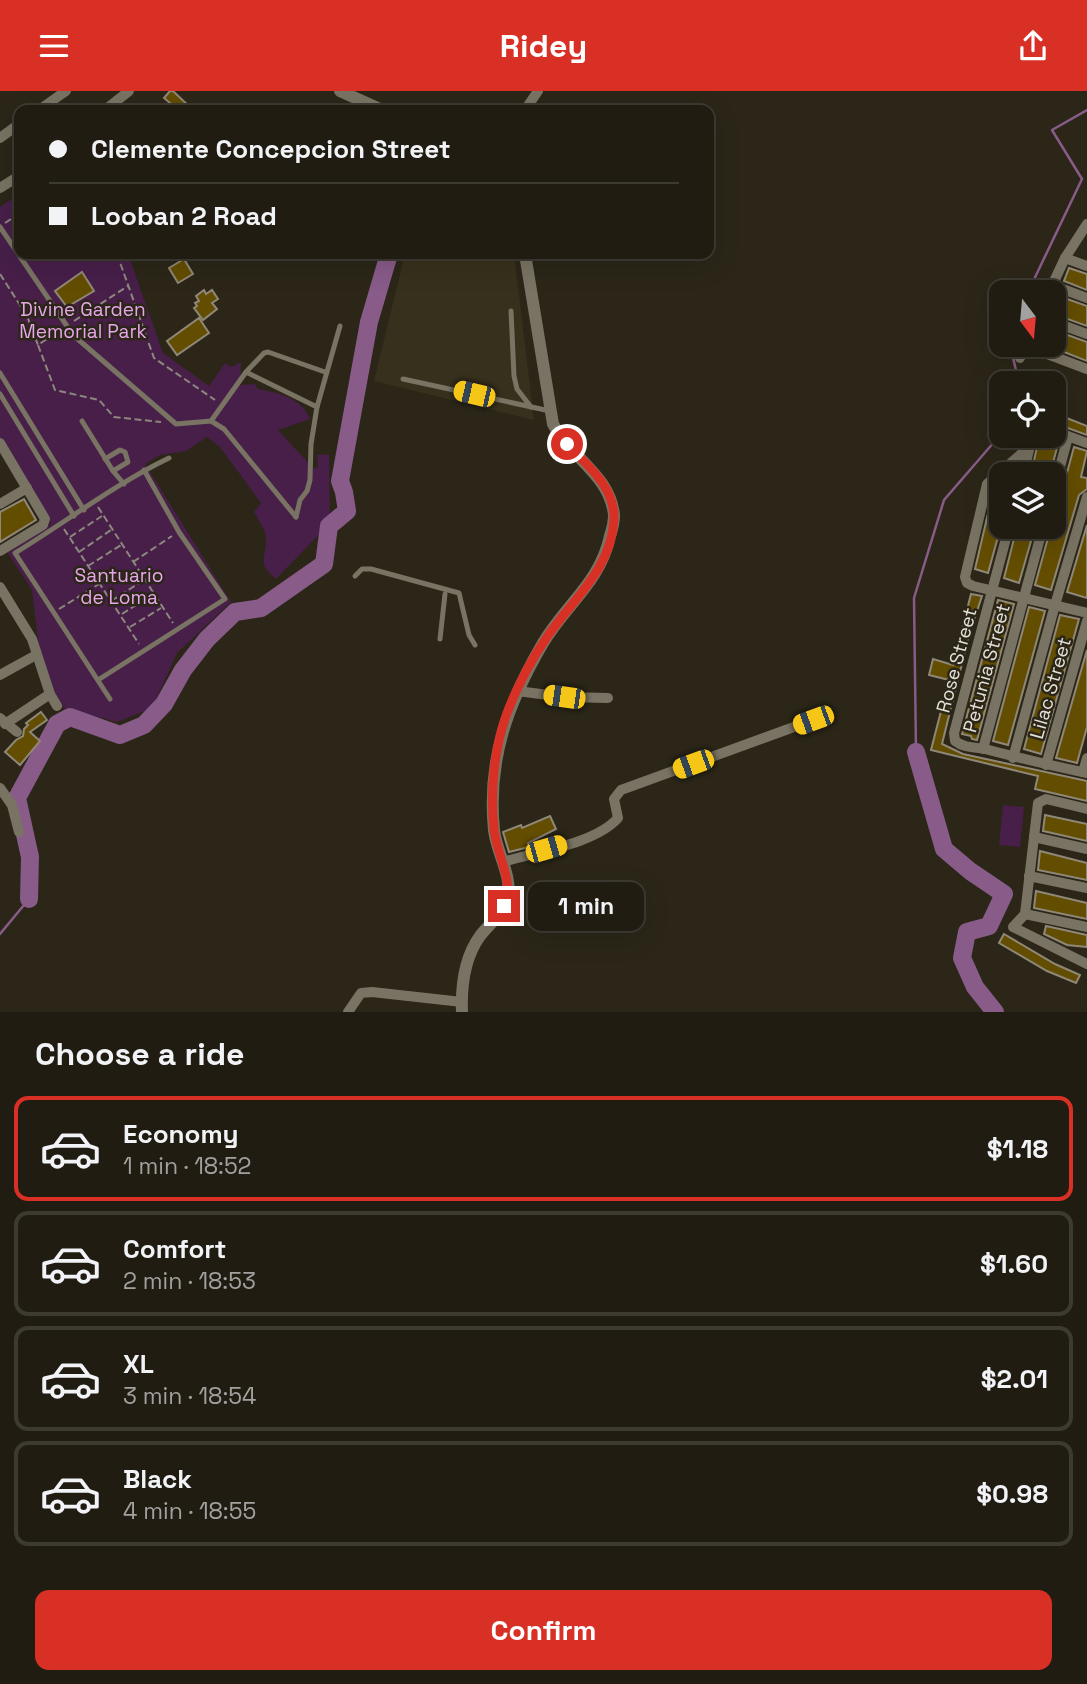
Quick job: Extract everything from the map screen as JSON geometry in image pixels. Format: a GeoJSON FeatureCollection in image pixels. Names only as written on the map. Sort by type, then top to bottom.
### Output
{"type":"FeatureCollection","features":[{"type":"Feature","properties":{"kind":"street"},"geometry":{"type":"LineString","coordinates":[[46,105],[65,91]]}},
{"type":"Feature","properties":{"kind":"street"},"geometry":{"type":"LineString","coordinates":[[111,105],[129,91]]}},
{"type":"Feature","properties":{"kind":"street"},"geometry":{"type":"LineString","coordinates":[[340,91],[371,105]]}},
{"type":"Feature","properties":{"kind":"street"},"geometry":{"type":"LineString","coordinates":[[1054,280],[1087,225]]}},
{"type":"Feature","properties":{"kind":"street"},"geometry":{"type":"LineString","coordinates":[[1065,258],[1087,266]]}},
{"type":"Feature","properties":{"kind":"street"},"geometry":{"type":"LineString","coordinates":[[348,1012],[361,993],[372,992],[462,1007],[466,962],[508,898],[503,862],[493,827],[498,746],[507,713],[545,639],[595,576],[606,556],[614,517],[607,488],[559,436],[550,411],[526,259]]}},
{"type":"Feature","properties":{"kind":"street"},"geometry":{"type":"LineString","coordinates":[[1066,293],[1087,299]]}},
{"type":"Feature","properties":{"kind":"street"},"geometry":{"type":"LineString","coordinates":[[1066,326],[1087,334]]}},
{"type":"Feature","properties":{"kind":"street"},"geometry":{"type":"LineString","coordinates":[[1056,357],[1087,369]]}},
{"type":"Feature","properties":{"kind":"street"},"geometry":{"type":"LineString","coordinates":[[1061,462],[1068,437],[1087,443]]}},
{"type":"Feature","properties":{"kind":"street"},"geometry":{"type":"LineString","coordinates":[[1023,448],[988,484],[965,577],[967,583],[1087,613]]}},
{"type":"Feature","properties":{"kind":"street"},"geometry":{"type":"LineString","coordinates":[[0,551],[43,525],[45,519],[2,451]]}},
{"type":"Feature","properties":{"kind":"street"},"geometry":{"type":"LineString","coordinates":[[0,504],[27,488]]}},
{"type":"Feature","properties":{"kind":"street"},"geometry":{"type":"LineString","coordinates":[[1013,758],[1087,497]]}},
{"type":"Feature","properties":{"kind":"street","name":"Rose Street"},"geometry":{"type":"LineString","coordinates":[[984,749],[961,746],[954,741],[954,733],[1006,539]]}},
{"type":"Feature","properties":{"kind":"street","name":"Petunia Street"},"geometry":{"type":"LineString","coordinates":[[984,749],[1040,539]]}},
{"type":"Feature","properties":{"kind":"street"},"geometry":{"type":"LineString","coordinates":[[0,587],[32,639],[50,694],[57,706]]}},
{"type":"Feature","properties":{"kind":"street","name":"Lilac Street"},"geometry":{"type":"LineString","coordinates":[[1046,765],[1087,621]]}},
{"type":"Feature","properties":{"kind":"street"},"geometry":{"type":"LineString","coordinates":[[0,675],[36,655]]}},
{"type":"Feature","properties":{"kind":"street"},"geometry":{"type":"LineString","coordinates":[[517,691],[564,697],[608,698]]}},
{"type":"Feature","properties":{"kind":"street"},"geometry":{"type":"LineString","coordinates":[[17,732],[2,721],[50,694]]}},
{"type":"Feature","properties":{"kind":"street"},"geometry":{"type":"LineString","coordinates":[[503,862],[590,837],[604,829],[618,818],[614,799],[621,790],[813,720]]}},
{"type":"Feature","properties":{"kind":"street"},"geometry":{"type":"LineString","coordinates":[[984,749],[1013,758],[1085,772],[1087,758]]}},
{"type":"Feature","properties":{"kind":"street"},"geometry":{"type":"LineString","coordinates":[[0,788],[12,805],[19,832]]}},
{"type":"Feature","properties":{"kind":"street"},"geometry":{"type":"LineString","coordinates":[[1087,809],[1041,800],[1038,803],[1025,913],[1013,927],[1087,964]]}},
{"type":"Feature","properties":{"kind":"street"},"geometry":{"type":"LineString","coordinates":[[1034,837],[1087,849]]}},
{"type":"Feature","properties":{"kind":"street"},"geometry":{"type":"LineString","coordinates":[[1030,876],[1087,888]]}},
{"type":"Feature","properties":{"kind":"street"},"geometry":{"type":"LineString","coordinates":[[1025,913],[1087,927]]}},
{"type":"Feature","properties":{"kind":"lane"},"geometry":{"type":"LineString","coordinates":[[0,227],[14,248]]}},
{"type":"Feature","properties":{"kind":"lane"},"geometry":{"type":"LineString","coordinates":[[22,259],[73,335],[176,424],[211,421],[225,429],[296,517],[300,500],[307,491],[310,480],[311,444],[317,407],[340,326]]}},
{"type":"Feature","properties":{"kind":"lane"},"geometry":{"type":"LineString","coordinates":[[511,311],[514,376],[517,389],[531,407]]}},
{"type":"Feature","properties":{"kind":"lane"},"geometry":{"type":"LineString","coordinates":[[211,421],[261,354],[268,352],[326,372]]}},
{"type":"Feature","properties":{"kind":"lane"},"geometry":{"type":"LineString","coordinates":[[246,372],[317,407]]}},
{"type":"Feature","properties":{"kind":"lane"},"geometry":{"type":"LineString","coordinates":[[0,373],[84,510]]}},
{"type":"Feature","properties":{"kind":"lane"},"geometry":{"type":"LineString","coordinates":[[403,379],[550,411]]}},
{"type":"Feature","properties":{"kind":"lane"},"geometry":{"type":"LineString","coordinates":[[0,394],[74,516]]}},
{"type":"Feature","properties":{"kind":"lane"},"geometry":{"type":"LineString","coordinates":[[82,421],[124,484]]}},
{"type":"Feature","properties":{"kind":"lane"},"geometry":{"type":"LineString","coordinates":[[29,440],[38,433]]}},
{"type":"Feature","properties":{"kind":"lane"},"geometry":{"type":"LineString","coordinates":[[105,459],[120,450],[125,452],[128,462],[113,471]]}},
{"type":"Feature","properties":{"kind":"lane"},"geometry":{"type":"LineString","coordinates":[[110,699],[15,553],[144,470],[169,458]]}},
{"type":"Feature","properties":{"kind":"lane"},"geometry":{"type":"LineString","coordinates":[[98,680],[225,599],[179,532],[144,470]]}},
{"type":"Feature","properties":{"kind":"lane"},"geometry":{"type":"LineString","coordinates":[[355,576],[362,569],[371,569],[459,593],[469,635],[475,645]]}},
{"type":"Feature","properties":{"kind":"lane"},"geometry":{"type":"LineString","coordinates":[[440,639],[445,594]]}},
{"type":"Feature","properties":{"kind":"path"},"geometry":{"type":"LineString","coordinates":[[119,259],[154,358],[222,405]]}},
{"type":"Feature","properties":{"kind":"path"},"geometry":{"type":"LineString","coordinates":[[38,345],[55,390],[99,400],[114,417],[176,424]]}},
{"type":"Feature","properties":{"kind":"path"},"geometry":{"type":"LineString","coordinates":[[95,503],[177,629]]}},
{"type":"Feature","properties":{"kind":"path"},"geometry":{"type":"LineString","coordinates":[[70,537],[103,516]]}},
{"type":"Feature","properties":{"kind":"path"},"geometry":{"type":"LineString","coordinates":[[61,525],[144,651]]}},
{"type":"Feature","properties":{"kind":"path"},"geometry":{"type":"LineString","coordinates":[[79,552],[112,529]]}},
{"type":"Feature","properties":{"kind":"path"},"geometry":{"type":"LineString","coordinates":[[133,562],[179,532]]}},
{"type":"Feature","properties":{"kind":"path"},"geometry":{"type":"LineString","coordinates":[[88,566],[122,544]]}},
{"type":"Feature","properties":{"kind":"path"},"geometry":{"type":"LineString","coordinates":[[111,601],[144,579]]}},
{"type":"Feature","properties":{"kind":"path"},"geometry":{"type":"LineString","coordinates":[[55,612],[99,583]]}},
{"type":"Feature","properties":{"kind":"path"},"geometry":{"type":"LineString","coordinates":[[120,615],[154,594]]}},
{"type":"Feature","properties":{"kind":"path"},"geometry":{"type":"LineString","coordinates":[[129,628],[162,607]]}},
{"type":"Feature","properties":{"kind":"shaded area"},"geometry":{"type":"Polygon","coordinates":[[[404,259],[515,259],[534,420],[374,381],[404,259]]]}},
{"type":"Feature","properties":{"kind":"green space"},"geometry":{"type":"Polygon","coordinates":[[[14,197],[14,259],[130,259],[163,353],[209,386],[225,363],[231,367],[241,362],[240,385],[255,384],[258,389],[288,397],[306,412],[310,419],[278,430],[313,468],[318,467],[317,455],[329,454],[330,523],[276,579],[264,565],[266,535],[254,512],[261,503],[220,447],[207,437],[186,451],[160,455],[145,464],[231,602],[177,653],[152,708],[117,722],[61,707],[40,657],[32,590],[7,552],[51,524],[0,441],[0,207],[14,197]]]}},
{"type":"Feature","properties":{"kind":"green space"},"geometry":{"type":"Polygon","coordinates":[[[1003,805],[1024,807],[1020,847],[999,845],[1003,805]]]}},
{"type":"Feature","properties":{"kind":"building"},"geometry":{"type":"Polygon","coordinates":[[[173,91],[188,105],[172,105],[164,98],[173,91]]]}},
{"type":"Feature","properties":{"kind":"building"},"geometry":{"type":"Polygon","coordinates":[[[184,259],[193,274],[178,283],[169,268],[184,259]]]}},
{"type":"Feature","properties":{"kind":"building"},"geometry":{"type":"Polygon","coordinates":[[[1069,268],[1087,274],[1087,290],[1066,282],[1069,268]]]}},
{"type":"Feature","properties":{"kind":"building"},"geometry":{"type":"Polygon","coordinates":[[[82,272],[94,291],[67,307],[55,291],[82,272]]]}},
{"type":"Feature","properties":{"kind":"building"},"geometry":{"type":"Polygon","coordinates":[[[204,290],[206,294],[212,290],[218,299],[212,303],[217,309],[203,320],[194,308],[199,301],[196,296],[204,290]]]}},
{"type":"Feature","properties":{"kind":"building"},"geometry":{"type":"Polygon","coordinates":[[[1066,299],[1087,306],[1087,326],[1066,318],[1066,299]]]}},
{"type":"Feature","properties":{"kind":"building"},"geometry":{"type":"Polygon","coordinates":[[[199,318],[209,333],[177,355],[167,341],[199,318]]]}},
{"type":"Feature","properties":{"kind":"building"},"geometry":{"type":"Polygon","coordinates":[[[1066,334],[1087,342],[1087,361],[1066,353],[1066,334]]]}},
{"type":"Feature","properties":{"kind":"building"},"geometry":{"type":"Polygon","coordinates":[[[1066,418],[1087,426],[1087,435],[1066,427],[1066,418]]]}},
{"type":"Feature","properties":{"kind":"building"},"geometry":{"type":"Polygon","coordinates":[[[1074,447],[1087,451],[1081,477],[1087,478],[1087,489],[1079,495],[1051,590],[1035,585],[1048,539],[1066,539],[1066,476],[1074,447]]]}},
{"type":"Feature","properties":{"kind":"building"},"geometry":{"type":"Polygon","coordinates":[[[1037,448],[1057,448],[1053,462],[1034,462],[1037,448]]]}},
{"type":"Feature","properties":{"kind":"building"},"geometry":{"type":"Polygon","coordinates":[[[24,499],[36,520],[0,542],[0,512],[24,499]]]}},
{"type":"Feature","properties":{"kind":"building"},"geometry":{"type":"Polygon","coordinates":[[[989,509],[989,539],[997,539],[988,573],[975,569],[989,509]]]}},
{"type":"Feature","properties":{"kind":"building"},"geometry":{"type":"Polygon","coordinates":[[[1087,525],[1087,598],[1067,592],[1087,525]]]}},
{"type":"Feature","properties":{"kind":"building"},"geometry":{"type":"Polygon","coordinates":[[[1014,539],[1032,539],[1019,583],[1004,578],[1014,539]]]}},
{"type":"Feature","properties":{"kind":"building"},"geometry":{"type":"Polygon","coordinates":[[[971,594],[982,596],[969,635],[942,744],[963,754],[1087,781],[1087,801],[1035,789],[1038,776],[931,750],[949,680],[929,675],[933,659],[953,665],[971,594]]]}},
{"type":"Feature","properties":{"kind":"building"},"geometry":{"type":"Polygon","coordinates":[[[998,600],[1014,604],[977,740],[962,734],[998,600]]]}},
{"type":"Feature","properties":{"kind":"building"},"geometry":{"type":"Polygon","coordinates":[[[1029,607],[1045,611],[1008,745],[993,741],[1029,607]]]}},
{"type":"Feature","properties":{"kind":"building"},"geometry":{"type":"Polygon","coordinates":[[[1060,615],[1079,619],[1041,754],[1024,749],[1060,615]]]}},
{"type":"Feature","properties":{"kind":"building"},"geometry":{"type":"Polygon","coordinates":[[[1087,650],[1087,727],[1077,763],[1056,758],[1087,650]]]}},
{"type":"Feature","properties":{"kind":"building"},"geometry":{"type":"Polygon","coordinates":[[[41,712],[47,720],[30,732],[40,741],[20,765],[5,752],[23,736],[28,725],[26,723],[41,712]]]}},
{"type":"Feature","properties":{"kind":"building"},"geometry":{"type":"Polygon","coordinates":[[[1045,815],[1087,824],[1087,841],[1043,831],[1045,815]]]}},
{"type":"Feature","properties":{"kind":"building"},"geometry":{"type":"Polygon","coordinates":[[[550,816],[556,829],[528,843],[529,847],[509,852],[503,832],[521,825],[522,828],[550,816]]]}},
{"type":"Feature","properties":{"kind":"building"},"geometry":{"type":"Polygon","coordinates":[[[1040,851],[1087,863],[1087,880],[1038,870],[1040,851]]]}},
{"type":"Feature","properties":{"kind":"building"},"geometry":{"type":"Polygon","coordinates":[[[1036,891],[1087,903],[1087,919],[1034,908],[1036,891]]]}},
{"type":"Feature","properties":{"kind":"building"},"geometry":{"type":"Polygon","coordinates":[[[1046,926],[1087,935],[1087,947],[1067,945],[1044,934],[1046,926]]]}},
{"type":"Feature","properties":{"kind":"building"},"geometry":{"type":"Polygon","coordinates":[[[1004,934],[1055,964],[1080,975],[1076,983],[1047,971],[999,943],[1004,934]]]}},
{"type":"Feature","properties":{"kind":"waterway"},"geometry":{"type":"LineString","coordinates":[[1034,280],[1082,179],[1052,130],[1087,110]]}},
{"type":"Feature","properties":{"kind":"waterway"},"geometry":{"type":"LineString","coordinates":[[29,899],[30,857],[17,798],[57,724],[70,717],[120,735],[144,725],[164,704],[183,670],[207,639],[235,612],[261,608],[324,564],[329,526],[347,511],[340,481],[369,322],[388,259]]}},
{"type":"Feature","properties":{"kind":"waterway"},"geometry":{"type":"LineString","coordinates":[[1013,357],[1016,371]]}},
{"type":"Feature","properties":{"kind":"waterway"},"geometry":{"type":"LineString","coordinates":[[916,752],[914,598],[944,500],[989,448]]}},
{"type":"Feature","properties":{"kind":"waterway"},"geometry":{"type":"LineString","coordinates":[[916,752],[944,849],[1004,894],[989,926],[967,932],[962,958],[975,987],[995,1012]]}},
{"type":"Feature","properties":{"kind":"waterway"},"geometry":{"type":"LineString","coordinates":[[0,934],[29,899]]}},
{"type":"Feature","properties":{"kind":"route"},"geometry":{"type":"LineString","coordinates":[[504,906],[508,890],[503,862],[496,845],[493,806],[498,746],[507,713],[545,639],[595,576],[606,556],[614,517],[607,488],[567,444]]}},
{"type":"Feature","properties":{"kind":"park label","name":"Divine Garden Memorial Park"},"geometry":{"type":"Point","coordinates":[83,320]}},
{"type":"Feature","properties":{"kind":"park label","name":"Santuario de Loma"},"geometry":{"type":"Point","coordinates":[119,586]}}]}
